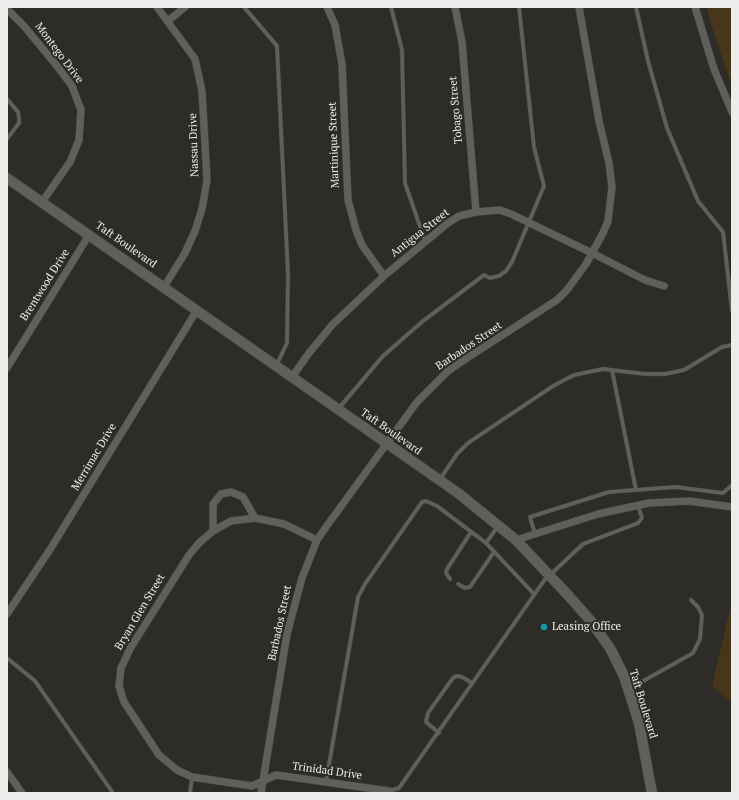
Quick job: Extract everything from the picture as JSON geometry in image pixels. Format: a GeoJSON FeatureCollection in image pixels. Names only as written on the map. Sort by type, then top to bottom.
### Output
{"type":"FeatureCollection","features":[{"type":"Feature","properties":{"kind":"street","name":"Nassau Drive"},"geometry":{"type":"LineString","coordinates":[[157,7],[191,52],[197,67],[202,91],[207,180],[202,209],[196,231],[185,253],[164,287]]}},
{"type":"Feature","properties":{"kind":"street"},"geometry":{"type":"LineString","coordinates":[[168,21],[185,7]]}},
{"type":"Feature","properties":{"kind":"street","name":"Martinique Street"},"geometry":{"type":"LineString","coordinates":[[327,7],[335,25],[342,64],[348,200],[356,230],[362,245],[384,276]]}},
{"type":"Feature","properties":{"kind":"street","name":"Tobago Street"},"geometry":{"type":"LineString","coordinates":[[455,7],[462,42],[476,212]]}},
{"type":"Feature","properties":{"kind":"street","name":"Barbados Street"},"geometry":{"type":"LineString","coordinates":[[261,793],[288,634],[302,578],[317,540],[417,402],[448,371],[556,300],[567,290],[592,253],[608,221],[612,187],[598,121],[579,7]]}},
{"type":"Feature","properties":{"kind":"street"},"geometry":{"type":"LineString","coordinates":[[695,7],[714,69],[732,112]]}},
{"type":"Feature","properties":{"kind":"street","name":"Montego Drive"},"geometry":{"type":"LineString","coordinates":[[7,10],[24,26],[72,86],[81,110],[81,124],[78,140],[70,162],[42,202]]}},
{"type":"Feature","properties":{"kind":"street","name":"Taft Boulevard"},"geometry":{"type":"LineString","coordinates":[[7,178],[439,480],[499,525],[516,540],[590,620],[610,648],[624,676],[639,723],[652,793]]}},
{"type":"Feature","properties":{"kind":"street","name":"Antigua Street"},"geometry":{"type":"LineString","coordinates":[[292,377],[309,353],[333,324],[384,276],[425,241],[454,219],[476,212],[500,210],[528,222],[645,280],[664,286]]}},
{"type":"Feature","properties":{"kind":"street","name":"Brentwood Drive"},"geometry":{"type":"LineString","coordinates":[[8,364],[89,235]]}},
{"type":"Feature","properties":{"kind":"street","name":"Merrimac Drive"},"geometry":{"type":"LineString","coordinates":[[7,614],[56,542],[197,310]]}},
{"type":"Feature","properties":{"kind":"street"},"geometry":{"type":"LineString","coordinates":[[213,531],[213,504],[221,494],[232,492],[243,497],[255,518]]}},
{"type":"Feature","properties":{"kind":"street"},"geometry":{"type":"LineString","coordinates":[[516,540],[598,514],[638,505],[689,500],[732,507]]}},
{"type":"Feature","properties":{"kind":"street","name":"Bryan Glen Street"},"geometry":{"type":"LineString","coordinates":[[263,783],[252,786],[192,777],[177,770],[159,755],[124,702],[119,686],[121,668],[131,647],[190,555],[199,543],[213,531],[231,521],[255,518],[284,524],[317,540]]}},
{"type":"Feature","properties":{"kind":"street"},"geometry":{"type":"LineString","coordinates":[[7,772],[22,793]]}},
{"type":"Feature","properties":{"kind":"street","name":"Trinidad Drive"},"geometry":{"type":"LineString","coordinates":[[263,783],[276,775],[389,791]]}},
{"type":"Feature","properties":{"kind":"lane"},"geometry":{"type":"LineString","coordinates":[[244,7],[277,46],[288,274],[287,343],[276,365]]}},
{"type":"Feature","properties":{"kind":"lane"},"geometry":{"type":"LineString","coordinates":[[391,7],[402,50],[405,183],[425,241]]}},
{"type":"Feature","properties":{"kind":"lane"},"geometry":{"type":"LineString","coordinates":[[338,409],[383,356],[423,321],[484,275],[490,278],[506,271],[512,262],[544,186],[534,147],[519,7]]}},
{"type":"Feature","properties":{"kind":"lane"},"geometry":{"type":"LineString","coordinates":[[636,7],[648,61],[667,128],[698,201],[723,232],[732,311]]}},
{"type":"Feature","properties":{"kind":"lane"},"geometry":{"type":"LineString","coordinates":[[7,99],[18,112],[19,123],[7,139]]}},
{"type":"Feature","properties":{"kind":"lane"},"geometry":{"type":"LineString","coordinates":[[439,480],[457,454],[468,443],[553,386],[574,375],[603,369],[666,374],[684,370],[722,347],[732,344]]}},
{"type":"Feature","properties":{"kind":"lane"},"geometry":{"type":"LineString","coordinates":[[612,370],[636,490]]}},
{"type":"Feature","properties":{"kind":"lane"},"geometry":{"type":"LineString","coordinates":[[535,535],[530,518],[609,492],[675,487],[723,493],[732,485]]}},
{"type":"Feature","properties":{"kind":"lane"},"geometry":{"type":"LineString","coordinates":[[326,782],[358,597],[365,584],[422,502],[426,501],[437,506],[486,543],[534,594]]}},
{"type":"Feature","properties":{"kind":"lane"},"geometry":{"type":"LineString","coordinates":[[389,791],[399,788],[549,574],[583,544],[638,523],[642,518],[638,505]]}},
{"type":"Feature","properties":{"kind":"lane"},"geometry":{"type":"LineString","coordinates":[[486,543],[499,525]]}},
{"type":"Feature","properties":{"kind":"lane"},"geometry":{"type":"LineString","coordinates":[[450,579],[446,573],[447,568],[471,532]]}},
{"type":"Feature","properties":{"kind":"lane"},"geometry":{"type":"LineString","coordinates":[[458,584],[465,588],[470,587],[494,552]]}},
{"type":"Feature","properties":{"kind":"lane"},"geometry":{"type":"LineString","coordinates":[[628,690],[693,653],[700,639],[702,615],[698,606],[691,600]]}},
{"type":"Feature","properties":{"kind":"lane"},"geometry":{"type":"LineString","coordinates":[[7,658],[35,681],[113,793]]}},
{"type":"Feature","properties":{"kind":"lane"},"geometry":{"type":"LineString","coordinates":[[439,733],[426,722],[428,713],[452,678],[462,677],[472,683]]}},
{"type":"Feature","properties":{"kind":"lane"},"geometry":{"type":"LineString","coordinates":[[190,793],[192,777]]}},
{"type":"Feature","properties":{"kind":"shaded area"},"geometry":{"type":"Polygon","coordinates":[[[707,7],[732,7],[732,86],[712,27],[707,7]]]}},
{"type":"Feature","properties":{"kind":"shaded area"},"geometry":{"type":"Polygon","coordinates":[[[732,600],[732,703],[712,686],[732,600]]]}},
{"type":"Feature","properties":{"kind":"place","name":"Leasing Office"},"geometry":{"type":"Point","coordinates":[544,627]}}]}
